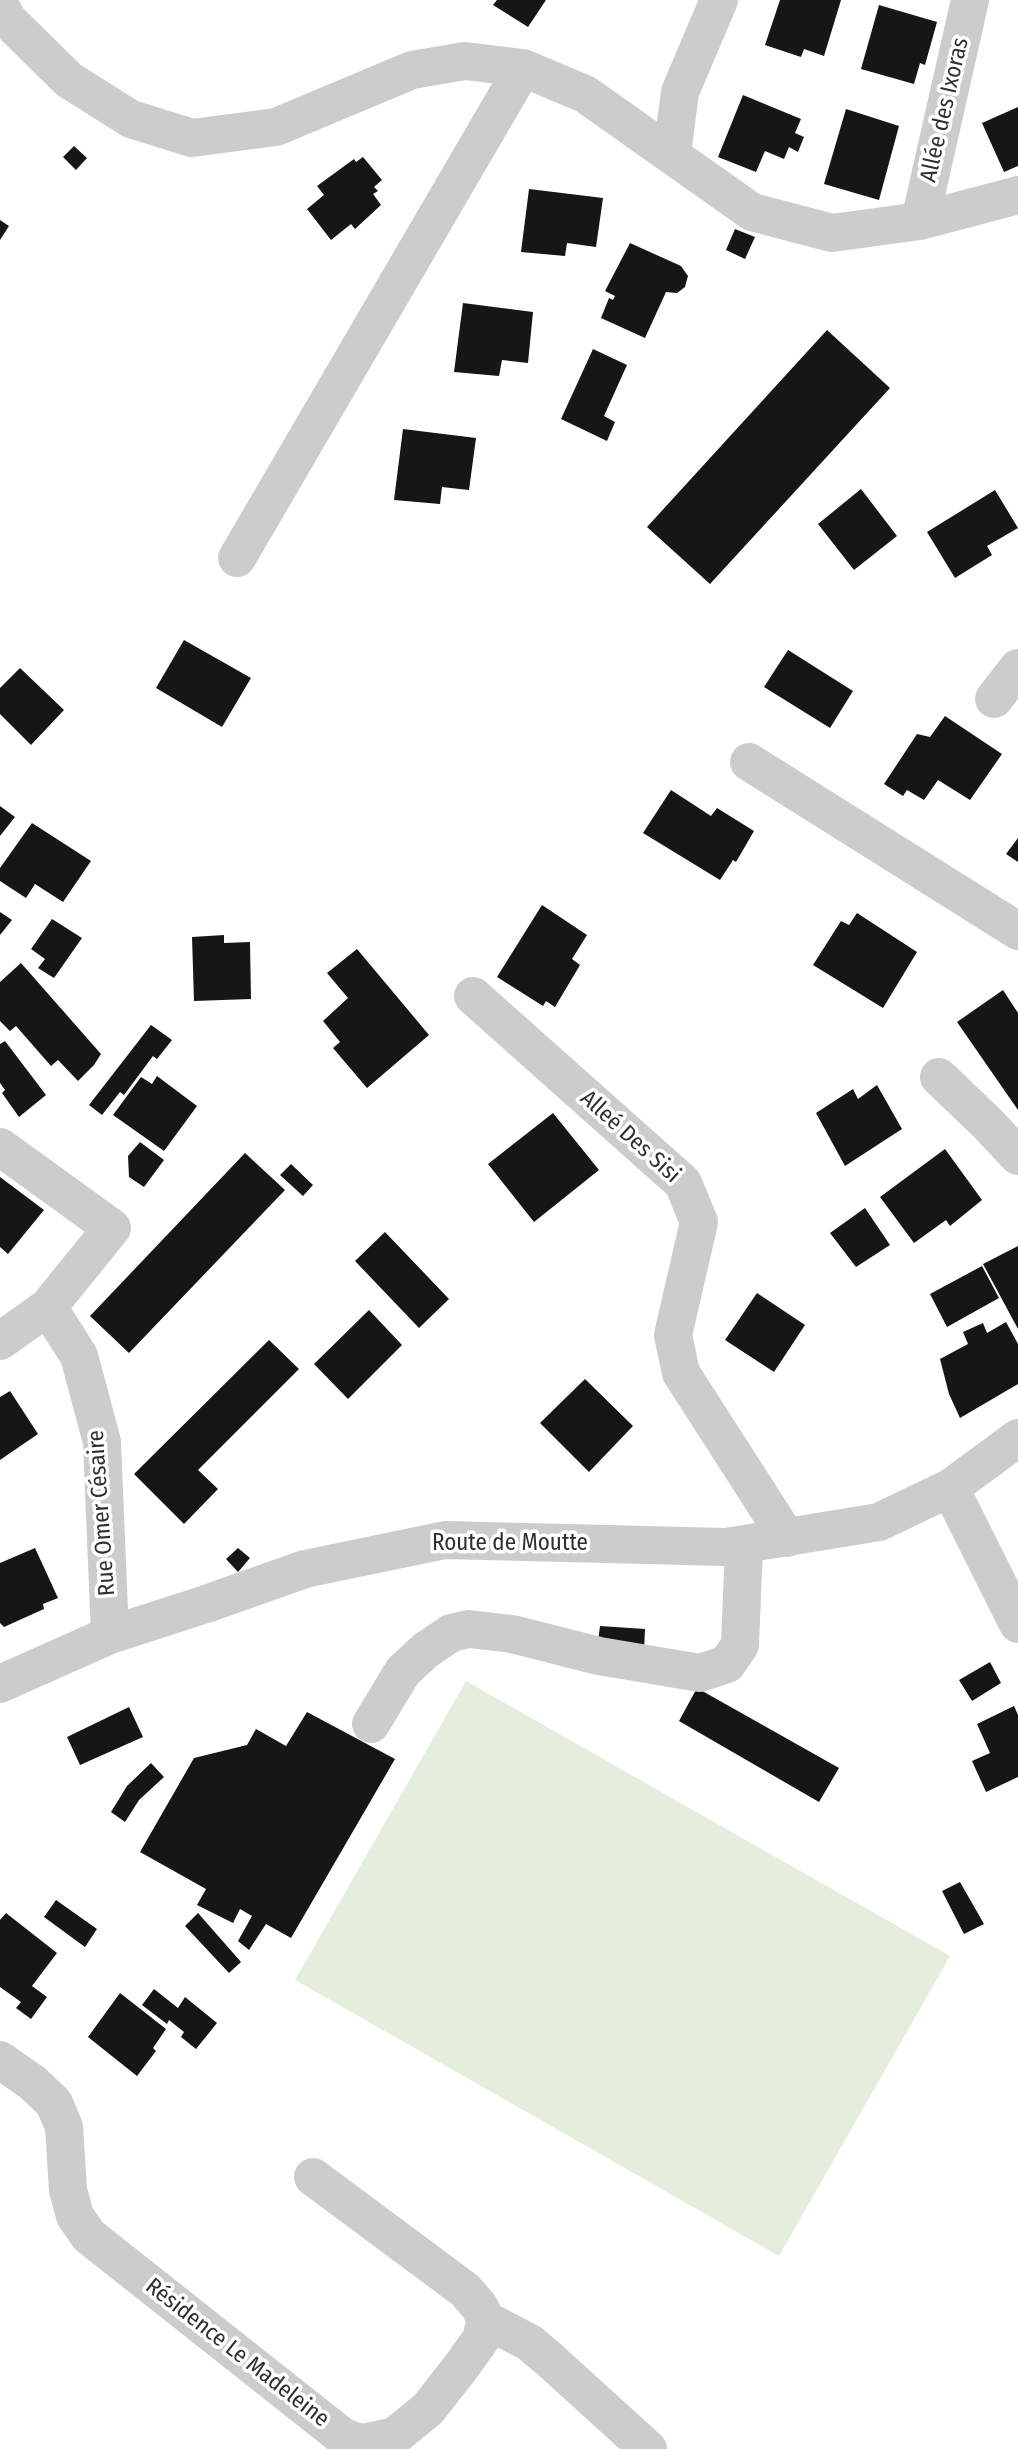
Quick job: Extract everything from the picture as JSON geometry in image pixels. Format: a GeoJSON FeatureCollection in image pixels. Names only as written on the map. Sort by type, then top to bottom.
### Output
{"type":"FeatureCollection","features":[{"type":"Feature","properties":{"kind":"street"},"geometry":{"type":"LineString","coordinates":[[672,154],[680,92],[719,0]]}},
{"type":"Feature","properties":{"kind":"street","name":"Allée des Ixoras"},"geometry":{"type":"LineString","coordinates":[[920,221],[970,0]]}},
{"type":"Feature","properties":{"kind":"street"},"geometry":{"type":"LineString","coordinates":[[3,20],[69,80],[131,119],[192,138],[276,127],[412,69],[465,61],[523,68],[585,94],[752,212],[832,233],[920,221],[1018,195]]}},
{"type":"Feature","properties":{"kind":"street"},"geometry":{"type":"LineString","coordinates":[[237,558],[523,68]]}},
{"type":"Feature","properties":{"kind":"street"},"geometry":{"type":"LineString","coordinates":[[994,699],[1018,668]]}},
{"type":"Feature","properties":{"kind":"street"},"geometry":{"type":"LineString","coordinates":[[749,762],[1018,931]]}},
{"type":"Feature","properties":{"kind":"street","name":"Alleé Des Sisi"},"geometry":{"type":"LineString","coordinates":[[473,996],[683,1183],[699,1222],[673,1335],[681,1373],[788,1538]]}},
{"type":"Feature","properties":{"kind":"street"},"geometry":{"type":"LineString","coordinates":[[939,1077],[1018,1156]]}},
{"type":"Feature","properties":{"kind":"street"},"geometry":{"type":"LineString","coordinates":[[0,1147],[112,1227],[48,1307],[0,1341]]}},
{"type":"Feature","properties":{"kind":"street","name":"Rue Omer Césaire"},"geometry":{"type":"LineString","coordinates":[[48,1307],[79,1356],[102,1442],[110,1634]]}},
{"type":"Feature","properties":{"kind":"street","name":"Route de Moutte"},"geometry":{"type":"LineString","coordinates":[[2,1682],[110,1634],[306,1569],[445,1540],[726,1547],[879,1522],[950,1488],[1018,1438]]}},
{"type":"Feature","properties":{"kind":"street"},"geometry":{"type":"LineString","coordinates":[[950,1488],[1018,1624]]}},
{"type":"Feature","properties":{"kind":"street"},"geometry":{"type":"LineString","coordinates":[[371,1724],[403,1671],[426,1650],[451,1633],[469,1629],[512,1634],[599,1656],[700,1673],[727,1664],[740,1645],[744,1545]]}},
{"type":"Feature","properties":{"kind":"street","name":"Résidence Le Madeleine"},"geometry":{"type":"LineString","coordinates":[[0,2060],[33,2083],[54,2103],[64,2127],[68,2190],[75,2216],[89,2236],[343,2437],[362,2443],[395,2436],[428,2409],[481,2339],[486,2320]]}},
{"type":"Feature","properties":{"kind":"street"},"geometry":{"type":"LineString","coordinates":[[313,2177],[465,2290],[480,2306],[486,2320],[530,2343],[648,2449]]}},
{"type":"Feature","properties":{"kind":"green space"},"geometry":{"type":"Polygon","coordinates":[[[466,1681],[950,1956],[779,2256],[295,1980],[466,1681]]]}},
{"type":"Feature","properties":{"kind":"building"},"geometry":{"type":"Polygon","coordinates":[[[497,0],[546,0],[528,27],[493,5],[497,0]]]}},
{"type":"Feature","properties":{"kind":"building"},"geometry":{"type":"Polygon","coordinates":[[[780,0],[841,0],[824,56],[804,49],[801,57],[765,45],[780,0]]]}},
{"type":"Feature","properties":{"kind":"building"},"geometry":{"type":"Polygon","coordinates":[[[879,5],[937,22],[925,65],[920,63],[914,84],[861,69],[879,5]]]}},
{"type":"Feature","properties":{"kind":"building"},"geometry":{"type":"Polygon","coordinates":[[[743,95],[801,119],[795,133],[804,137],[798,152],[789,147],[784,159],[765,151],[756,172],[718,157],[743,95]]]}},
{"type":"Feature","properties":{"kind":"building"},"geometry":{"type":"Polygon","coordinates":[[[1018,107],[1018,166],[1004,172],[982,123],[1018,107]]]}},
{"type":"Feature","properties":{"kind":"building"},"geometry":{"type":"Polygon","coordinates":[[[846,109],[899,126],[879,200],[824,184],[846,109]]]}},
{"type":"Feature","properties":{"kind":"building"},"geometry":{"type":"Polygon","coordinates":[[[74,146],[87,158],[76,170],[63,157],[74,146]]]}},
{"type":"Feature","properties":{"kind":"building"},"geometry":{"type":"Polygon","coordinates":[[[363,157],[382,180],[374,187],[378,191],[373,194],[381,205],[355,229],[351,224],[331,240],[307,209],[324,195],[317,186],[354,159],[356,162],[363,157]]]}},
{"type":"Feature","properties":{"kind":"building"},"geometry":{"type":"Polygon","coordinates":[[[529,189],[603,198],[596,247],[567,243],[565,256],[521,252],[529,189]]]}},
{"type":"Feature","properties":{"kind":"building"},"geometry":{"type":"Polygon","coordinates":[[[0,220],[9,226],[0,240],[0,220]]]}},
{"type":"Feature","properties":{"kind":"building"},"geometry":{"type":"Polygon","coordinates":[[[735,229],[755,237],[745,259],[726,250],[735,229]]]}},
{"type":"Feature","properties":{"kind":"building"},"geometry":{"type":"Polygon","coordinates":[[[630,243],[681,266],[688,276],[685,287],[677,293],[666,292],[645,338],[601,318],[609,298],[613,300],[615,296],[605,291],[630,243]]]}},
{"type":"Feature","properties":{"kind":"building"},"geometry":{"type":"Polygon","coordinates":[[[463,303],[533,312],[528,363],[502,360],[499,376],[454,372],[463,303]]]}},
{"type":"Feature","properties":{"kind":"building"},"geometry":{"type":"Polygon","coordinates":[[[827,330],[890,388],[710,584],[647,527],[827,330]]]}},
{"type":"Feature","properties":{"kind":"building"},"geometry":{"type":"Polygon","coordinates":[[[593,349],[627,365],[604,416],[615,422],[607,441],[561,419],[593,349]]]}},
{"type":"Feature","properties":{"kind":"building"},"geometry":{"type":"Polygon","coordinates":[[[403,429],[476,438],[469,490],[442,487],[440,504],[394,500],[403,429]]]}},
{"type":"Feature","properties":{"kind":"building"},"geometry":{"type":"Polygon","coordinates":[[[861,489],[897,536],[854,570],[818,524],[861,489]]]}},
{"type":"Feature","properties":{"kind":"building"},"geometry":{"type":"Polygon","coordinates":[[[995,490],[1018,528],[987,546],[992,555],[955,578],[927,532],[995,490]]]}},
{"type":"Feature","properties":{"kind":"building"},"geometry":{"type":"Polygon","coordinates":[[[184,640],[251,678],[222,727],[156,688],[184,640]]]}},
{"type":"Feature","properties":{"kind":"building"},"geometry":{"type":"Polygon","coordinates":[[[788,650],[853,691],[830,728],[764,687],[788,650]]]}},
{"type":"Feature","properties":{"kind":"building"},"geometry":{"type":"Polygon","coordinates":[[[20,668],[64,710],[31,745],[0,714],[0,688],[20,668]]]}},
{"type":"Feature","properties":{"kind":"building"},"geometry":{"type":"Polygon","coordinates":[[[945,716],[1002,754],[970,800],[938,780],[924,800],[907,790],[903,796],[884,784],[917,734],[930,737],[945,716]]]}},
{"type":"Feature","properties":{"kind":"building"},"geometry":{"type":"Polygon","coordinates":[[[671,790],[711,816],[717,808],[754,831],[736,862],[733,860],[720,880],[643,833],[671,790]]]}},
{"type":"Feature","properties":{"kind":"building"},"geometry":{"type":"Polygon","coordinates":[[[0,806],[15,817],[0,836],[0,806]]]}},
{"type":"Feature","properties":{"kind":"building"},"geometry":{"type":"Polygon","coordinates":[[[32,823],[91,861],[63,902],[35,884],[26,898],[0,881],[0,868],[32,823]]]}},
{"type":"Feature","properties":{"kind":"building"},"geometry":{"type":"Polygon","coordinates":[[[1018,838],[1018,862],[1006,854],[1018,838]]]}},
{"type":"Feature","properties":{"kind":"building"},"geometry":{"type":"Polygon","coordinates":[[[542,905],[587,935],[572,959],[580,965],[555,1007],[546,1001],[543,1006],[497,977],[542,905]]]}},
{"type":"Feature","properties":{"kind":"building"},"geometry":{"type":"Polygon","coordinates":[[[0,912],[12,920],[0,935],[0,912]]]}},
{"type":"Feature","properties":{"kind":"building"},"geometry":{"type":"Polygon","coordinates":[[[857,913],[917,952],[883,1008],[813,965],[841,921],[849,925],[857,913]]]}},
{"type":"Feature","properties":{"kind":"building"},"geometry":{"type":"Polygon","coordinates":[[[52,919],[82,938],[54,978],[38,968],[45,959],[31,949],[52,919]]]}},
{"type":"Feature","properties":{"kind":"building"},"geometry":{"type":"Polygon","coordinates":[[[224,935],[224,943],[250,942],[251,999],[194,1001],[192,937],[224,935]]]}},
{"type":"Feature","properties":{"kind":"building"},"geometry":{"type":"Polygon","coordinates":[[[357,949],[429,1035],[367,1088],[333,1048],[340,1042],[323,1021],[348,998],[327,973],[357,949]]]}},
{"type":"Feature","properties":{"kind":"building"},"geometry":{"type":"Polygon","coordinates":[[[21,963],[101,1054],[78,1081],[58,1060],[51,1066],[16,1026],[10,1031],[0,1021],[0,982],[21,963]]]}},
{"type":"Feature","properties":{"kind":"building"},"geometry":{"type":"Polygon","coordinates":[[[1003,990],[1018,1013],[1018,1110],[957,1022],[1003,990]]]}},
{"type":"Feature","properties":{"kind":"building"},"geometry":{"type":"Polygon","coordinates":[[[151,1025],[172,1040],[157,1059],[153,1056],[124,1095],[120,1092],[102,1115],[89,1105],[151,1025]]]}},
{"type":"Feature","properties":{"kind":"building"},"geometry":{"type":"Polygon","coordinates":[[[5,1041],[46,1095],[19,1117],[2,1093],[5,1090],[0,1083],[0,1044],[5,1041]]]}},
{"type":"Feature","properties":{"kind":"building"},"geometry":{"type":"Polygon","coordinates":[[[157,1076],[197,1106],[164,1151],[113,1115],[141,1077],[152,1084],[157,1076]]]}},
{"type":"Feature","properties":{"kind":"building"},"geometry":{"type":"Polygon","coordinates":[[[877,1085],[902,1129],[845,1166],[816,1113],[853,1089],[858,1099],[877,1085]]]}},
{"type":"Feature","properties":{"kind":"building"},"geometry":{"type":"Polygon","coordinates":[[[553,1113],[599,1170],[534,1222],[488,1164],[553,1113]]]}},
{"type":"Feature","properties":{"kind":"building"},"geometry":{"type":"Polygon","coordinates":[[[140,1142],[164,1160],[144,1187],[129,1177],[128,1156],[140,1142]]]}},
{"type":"Feature","properties":{"kind":"building"},"geometry":{"type":"Polygon","coordinates":[[[945,1149],[982,1200],[950,1226],[946,1220],[914,1243],[880,1197],[945,1149]]]}},
{"type":"Feature","properties":{"kind":"building"},"geometry":{"type":"Polygon","coordinates":[[[245,1153],[285,1190],[129,1353],[90,1316],[245,1153]]]}},
{"type":"Feature","properties":{"kind":"building"},"geometry":{"type":"Polygon","coordinates":[[[291,1164],[313,1185],[303,1196],[280,1175],[291,1164]]]}},
{"type":"Feature","properties":{"kind":"building"},"geometry":{"type":"Polygon","coordinates":[[[0,1177],[44,1210],[8,1254],[0,1247],[0,1177]]]}},
{"type":"Feature","properties":{"kind":"building"},"geometry":{"type":"Polygon","coordinates":[[[865,1208],[890,1245],[856,1267],[830,1233],[865,1208]]]}},
{"type":"Feature","properties":{"kind":"building"},"geometry":{"type":"Polygon","coordinates":[[[385,1232],[449,1299],[419,1328],[355,1261],[385,1232]]]}},
{"type":"Feature","properties":{"kind":"building"},"geometry":{"type":"Polygon","coordinates":[[[1018,1246],[1018,1329],[983,1264],[1018,1246]]]}},
{"type":"Feature","properties":{"kind":"building"},"geometry":{"type":"Polygon","coordinates":[[[982,1266],[999,1298],[947,1327],[930,1294],[982,1266]]]}},
{"type":"Feature","properties":{"kind":"building"},"geometry":{"type":"Polygon","coordinates":[[[757,1293],[805,1325],[774,1372],[725,1340],[757,1293]]]}},
{"type":"Feature","properties":{"kind":"building"},"geometry":{"type":"Polygon","coordinates":[[[369,1310],[402,1345],[348,1399],[314,1364],[369,1310]]]}},
{"type":"Feature","properties":{"kind":"building"},"geometry":{"type":"Polygon","coordinates":[[[1006,1322],[1018,1344],[1018,1384],[960,1418],[949,1394],[940,1359],[968,1344],[963,1332],[983,1323],[987,1333],[1006,1322]]]}},
{"type":"Feature","properties":{"kind":"building"},"geometry":{"type":"Polygon","coordinates":[[[269,1340],[299,1369],[198,1470],[218,1489],[184,1524],[134,1474],[269,1340]]]}},
{"type":"Feature","properties":{"kind":"building"},"geometry":{"type":"Polygon","coordinates":[[[585,1379],[633,1426],[589,1472],[540,1423],[585,1379]]]}},
{"type":"Feature","properties":{"kind":"building"},"geometry":{"type":"Polygon","coordinates":[[[10,1391],[38,1434],[0,1460],[0,1397],[10,1391]]]}},
{"type":"Feature","properties":{"kind":"building"},"geometry":{"type":"Polygon","coordinates":[[[35,1548],[58,1598],[43,1604],[44,1609],[4,1627],[0,1623],[0,1563],[35,1548]]]}},
{"type":"Feature","properties":{"kind":"building"},"geometry":{"type":"Polygon","coordinates":[[[238,1548],[250,1558],[238,1572],[226,1559],[238,1548]]]}},
{"type":"Feature","properties":{"kind":"building"},"geometry":{"type":"Polygon","coordinates":[[[600,1626],[645,1629],[644,1651],[597,1649],[600,1626]]]}},
{"type":"Feature","properties":{"kind":"building"},"geometry":{"type":"Polygon","coordinates":[[[990,1662],[1001,1683],[972,1701],[959,1680],[990,1662]]]}},
{"type":"Feature","properties":{"kind":"building"},"geometry":{"type":"Polygon","coordinates":[[[697,1688],[839,1768],[819,1802],[679,1721],[697,1688]]]}},
{"type":"Feature","properties":{"kind":"building"},"geometry":{"type":"Polygon","coordinates":[[[1014,1706],[1018,1715],[1018,1777],[986,1792],[972,1761],[990,1753],[977,1724],[1014,1706]]]}},
{"type":"Feature","properties":{"kind":"building"},"geometry":{"type":"Polygon","coordinates":[[[129,1707],[143,1737],[80,1765],[67,1737],[129,1707]]]}},
{"type":"Feature","properties":{"kind":"building"},"geometry":{"type":"Polygon","coordinates":[[[307,1712],[395,1759],[291,1938],[266,1924],[249,1950],[238,1941],[252,1916],[240,1909],[233,1923],[197,1905],[206,1889],[140,1852],[194,1758],[247,1745],[256,1729],[286,1746],[307,1712]]]}},
{"type":"Feature","properties":{"kind":"building"},"geometry":{"type":"Polygon","coordinates":[[[151,1763],[164,1777],[139,1800],[125,1822],[111,1812],[127,1786],[151,1763]]]}},
{"type":"Feature","properties":{"kind":"building"},"geometry":{"type":"Polygon","coordinates":[[[960,1882],[984,1924],[964,1934],[942,1891],[960,1882]]]}},
{"type":"Feature","properties":{"kind":"building"},"geometry":{"type":"Polygon","coordinates":[[[56,1900],[97,1929],[85,1947],[44,1917],[56,1900]]]}},
{"type":"Feature","properties":{"kind":"building"},"geometry":{"type":"Polygon","coordinates":[[[6,1913],[57,1953],[32,1986],[47,1997],[31,2019],[16,2008],[21,2002],[0,1987],[0,1920],[6,1913]]]}},
{"type":"Feature","properties":{"kind":"building"},"geometry":{"type":"Polygon","coordinates":[[[198,1913],[241,1962],[229,1973],[185,1926],[198,1913]]]}},
{"type":"Feature","properties":{"kind":"building"},"geometry":{"type":"Polygon","coordinates":[[[154,1989],[178,2008],[185,1997],[217,2023],[196,2049],[181,2037],[184,2032],[169,2020],[167,2024],[142,2005],[154,1989]]]}},
{"type":"Feature","properties":{"kind":"building"},"geometry":{"type":"Polygon","coordinates":[[[120,1993],[166,2029],[153,2048],[156,2051],[137,2076],[88,2037],[120,1993]]]}}]}
